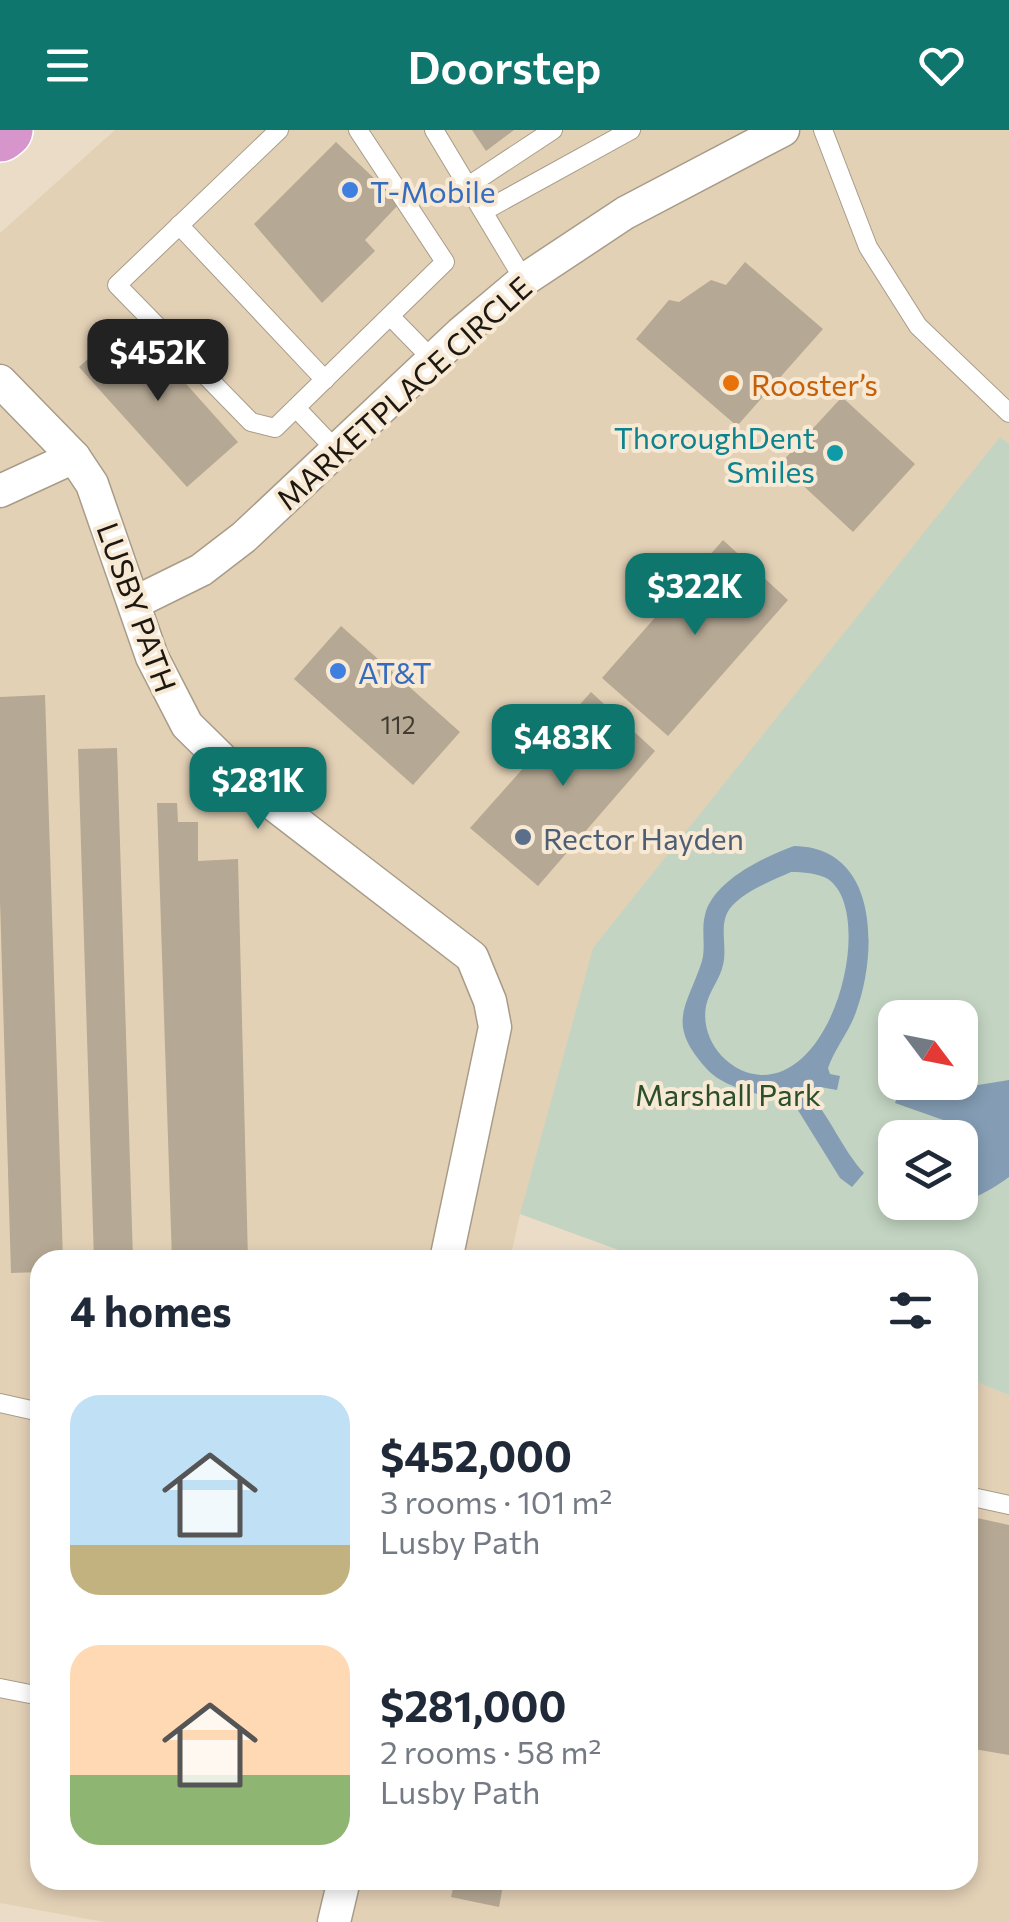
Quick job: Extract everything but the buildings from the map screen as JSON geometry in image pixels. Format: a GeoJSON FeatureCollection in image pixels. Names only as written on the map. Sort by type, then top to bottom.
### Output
{"type":"FeatureCollection","features":[{"type":"Feature","properties":{"kind":"street","name":"MARKETPLACE CIRCLE"},"geometry":{"type":"LineString","coordinates":[[134,603],[202,570],[524,280],[625,213],[783,130]]}},
{"type":"Feature","properties":{"kind":"street","name":"LUSBY PATH"},"geometry":{"type":"LineString","coordinates":[[0,381],[74,457],[103,510],[173,705],[209,749],[247,784],[472,957],[490,1001],[495,1027],[448,1250]]}},
{"type":"Feature","properties":{"kind":"street"},"geometry":{"type":"LineString","coordinates":[[0,491],[74,457]]}},
{"type":"Feature","properties":{"kind":"street"},"geometry":{"type":"LineString","coordinates":[[334,1922],[342,1890]]}},
{"type":"Feature","properties":{"kind":"lane"},"geometry":{"type":"LineString","coordinates":[[279,130],[117,284],[251,422],[275,428],[445,262],[358,130]]}},
{"type":"Feature","properties":{"kind":"lane"},"geometry":{"type":"LineString","coordinates":[[434,130],[524,280]]}},
{"type":"Feature","properties":{"kind":"lane"},"geometry":{"type":"LineString","coordinates":[[468,186],[553,130]]}},
{"type":"Feature","properties":{"kind":"lane"},"geometry":{"type":"LineString","coordinates":[[484,211],[630,130]]}},
{"type":"Feature","properties":{"kind":"lane"},"geometry":{"type":"LineString","coordinates":[[823,130],[868,247],[918,326],[1009,413]]}},
{"type":"Feature","properties":{"kind":"lane"},"geometry":{"type":"LineString","coordinates":[[179,225],[325,380]]}},
{"type":"Feature","properties":{"kind":"lane"},"geometry":{"type":"LineString","coordinates":[[390,316],[433,360]]}},
{"type":"Feature","properties":{"kind":"lane"},"geometry":{"type":"LineString","coordinates":[[296,408],[337,452]]}},
{"type":"Feature","properties":{"kind":"lane"},"geometry":{"type":"LineString","coordinates":[[0,1403],[30,1410]]}},
{"type":"Feature","properties":{"kind":"lane"},"geometry":{"type":"LineString","coordinates":[[978,1498],[1009,1505]]}},
{"type":"Feature","properties":{"kind":"lane"},"geometry":{"type":"LineString","coordinates":[[0,1688],[30,1694]]}},
{"type":"Feature","properties":{"kind":"shaded area"},"geometry":{"type":"Polygon","coordinates":[[[115,130],[1009,130],[1009,444],[1001,438],[520,1214],[512,1250],[30,1250],[30,1890],[978,1890],[978,1383],[1009,1395],[1009,1922],[104,1922],[0,1903],[0,233],[115,130]]]}},
{"type":"Feature","properties":{"kind":"green space","name":"Marshall Park"},"geometry":{"type":"Polygon","coordinates":[[[1000,437],[1009,444],[1009,1395],[978,1383],[978,1250],[619,1250],[520,1214],[593,948],[1000,437]]]}},
{"type":"Feature","properties":{"kind":"water"},"geometry":{"type":"Polygon","coordinates":[[[794,846],[822,851],[843,864],[857,883],[865,907],[868,961],[863,988],[853,1019],[828,1068],[830,1074],[840,1076],[837,1090],[820,1087],[810,1095],[864,1173],[852,1187],[840,1178],[796,1107],[735,1087],[714,1075],[693,1051],[683,1025],[686,1002],[702,961],[704,921],[710,903],[741,872],[794,846]],[[791,872],[744,895],[728,912],[723,965],[707,1001],[705,1018],[712,1042],[727,1061],[749,1073],[761,1075],[788,1068],[810,1050],[828,1022],[841,990],[848,923],[842,897],[828,879],[791,872]]]}},
{"type":"Feature","properties":{"kind":"water"},"geometry":{"type":"Polygon","coordinates":[[[1009,1080],[1009,1177],[978,1195],[978,1120],[943,1120],[895,1103],[978,1100],[978,1085],[1009,1080]]]}},
{"type":"Feature","properties":{"kind":"place","name":"T-Mobile"},"geometry":{"type":"Point","coordinates":[350,190]}},
{"type":"Feature","properties":{"kind":"place","name":"Rooster’s"},"geometry":{"type":"Point","coordinates":[731,383]}},
{"type":"Feature","properties":{"kind":"place","name":"ThoroughDent Smiles"},"geometry":{"type":"Point","coordinates":[835,453]}},
{"type":"Feature","properties":{"kind":"place","name":"AT&T"},"geometry":{"type":"Point","coordinates":[338,671]}},
{"type":"Feature","properties":{"kind":"place","name":"Rector Hayden"},"geometry":{"type":"Point","coordinates":[523,837]}}]}
